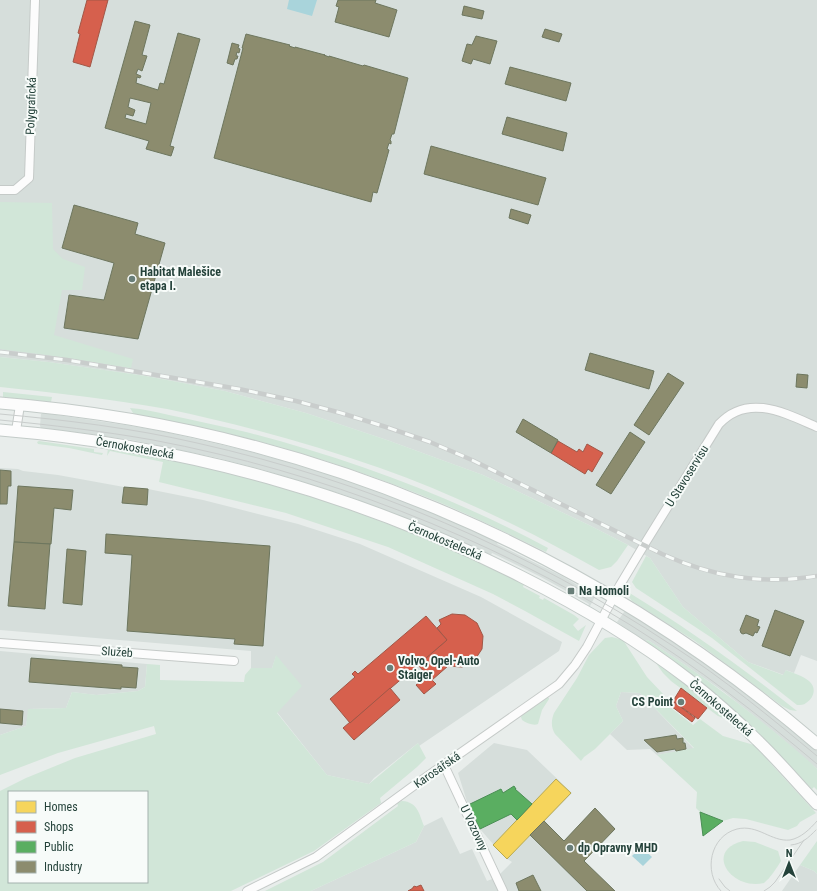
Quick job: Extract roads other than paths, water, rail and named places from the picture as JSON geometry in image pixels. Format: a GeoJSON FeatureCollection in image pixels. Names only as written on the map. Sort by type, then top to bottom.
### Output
{"type":"FeatureCollection","features":[{"type":"Feature","properties":{"kind":"main road"},"geometry":{"type":"LineString","coordinates":[[0,403],[103,415],[162,425],[241,443],[312,463],[382,486],[456,516],[506,539],[595,586],[655,622],[722,668],[765,700],[817,744]]}},
{"type":"Feature","properties":{"kind":"main road","name":"Černokostelecká"},"geometry":{"type":"LineString","coordinates":[[0,430],[84,438],[174,454],[242,470],[319,493],[436,536],[541,587],[602,621],[657,656],[721,706],[758,741],[817,804]]}},
{"type":"Feature","properties":{"kind":"street","name":"Polygrafická"},"geometry":{"type":"LineString","coordinates":[[0,190],[15,190],[29,178],[35,0]]}},
{"type":"Feature","properties":{"kind":"street"},"geometry":{"type":"LineString","coordinates":[[16,431],[20,405]]}},
{"type":"Feature","properties":{"kind":"street","name":"U Stavoservisu"},"geometry":{"type":"LineString","coordinates":[[602,621],[644,545],[719,424],[726,417],[742,410],[764,408],[773,409],[817,427]]}},
{"type":"Feature","properties":{"kind":"street","name":"Karosářská"},"geometry":{"type":"LineString","coordinates":[[247,891],[316,857],[559,684],[575,665],[602,621]]}},
{"type":"Feature","properties":{"kind":"street","name":"Služeb"},"geometry":{"type":"LineString","coordinates":[[0,643],[234,661]]}},
{"type":"Feature","properties":{"kind":"street","name":"U Vozovny"},"geometry":{"type":"LineString","coordinates":[[444,765],[503,891]]}},
{"type":"Feature","properties":{"kind":"water"},"geometry":{"type":"Polygon","coordinates":[[[289,0],[317,0],[312,16],[287,9],[289,0]]]}},
{"type":"Feature","properties":{"kind":"water"},"geometry":{"type":"Polygon","coordinates":[[[641,847],[652,857],[643,866],[632,856],[641,847]]]}},
{"type":"Feature","properties":{"kind":"tram line"},"geometry":{"type":"LineString","coordinates":[[0,414],[99,425],[197,443],[323,477],[444,523],[561,579],[618,611],[673,646],[729,685],[817,756]]}},
{"type":"Feature","properties":{"kind":"tram line"},"geometry":{"type":"LineString","coordinates":[[0,420],[115,434],[216,453],[279,470],[340,489],[401,511],[461,536],[519,563],[576,593],[632,626],[727,692],[817,764]]}},
{"type":"Feature","properties":{"kind":"tram line"},"geometry":{"type":"LineString","coordinates":[[721,891],[715,883],[712,874],[712,856],[715,847],[728,833],[737,829],[745,828],[783,840],[790,840],[802,835],[817,821]]}},
{"type":"Feature","properties":{"kind":"tram line"},"geometry":{"type":"LineString","coordinates":[[791,845],[802,842],[816,830]]}},
{"type":"Feature","properties":{"kind":"tram line"},"geometry":{"type":"LineString","coordinates":[[764,891],[775,882],[804,840]]}},
{"type":"Feature","properties":{"kind":"tram line"},"geometry":{"type":"LineString","coordinates":[[719,879],[730,891]]}},
{"type":"Feature","properties":{"kind":"railway"},"geometry":{"type":"LineString","coordinates":[[0,352],[67,360],[239,389],[296,401],[341,413],[430,442],[472,460],[681,562],[719,573],[757,579],[777,580],[817,576]]}},
{"type":"Feature","properties":{"kind":"place","name":"Habitat Malešice etapa I."},"geometry":{"type":"Point","coordinates":[132,279]}},
{"type":"Feature","properties":{"kind":"place","name":"Na Homoli"},"geometry":{"type":"Point","coordinates":[571,591]}},
{"type":"Feature","properties":{"kind":"place","name":"Volvo, Opel-Auto Staiger"},"geometry":{"type":"Point","coordinates":[390,668]}},
{"type":"Feature","properties":{"kind":"place","name":"CS Point"},"geometry":{"type":"Point","coordinates":[681,702]}},
{"type":"Feature","properties":{"kind":"place","name":"dp Opravny MHD"},"geometry":{"type":"Point","coordinates":[570,848]}}]}
